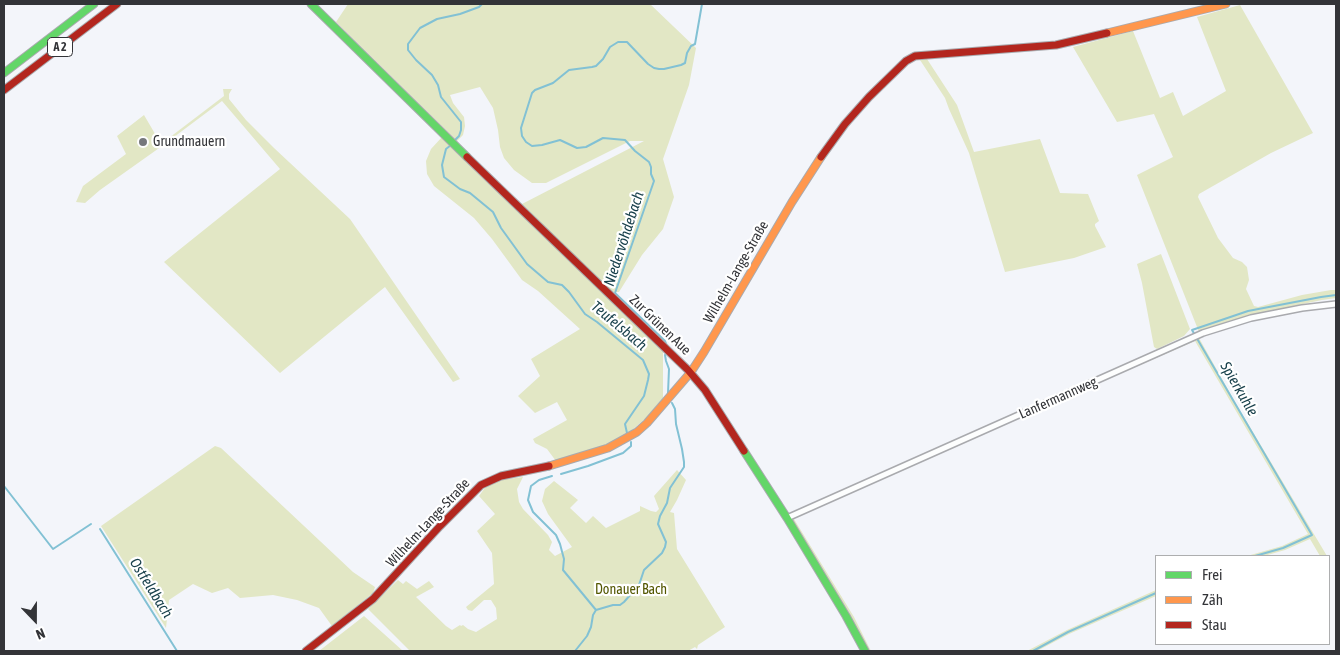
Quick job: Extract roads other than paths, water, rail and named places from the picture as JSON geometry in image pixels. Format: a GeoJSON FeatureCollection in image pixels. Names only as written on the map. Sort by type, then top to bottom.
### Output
{"type":"FeatureCollection","features":[{"type":"Feature","properties":{"kind":"main road","name":"A 2"},"geometry":{"type":"LineString","coordinates":[[4,73],[94,4]]}},
{"type":"Feature","properties":{"kind":"main road","name":"A 2"},"geometry":{"type":"LineString","coordinates":[[4,90],[117,4]]}},
{"type":"Feature","properties":{"kind":"main road","name":"Zur Grünen Aue"},"geometry":{"type":"LineString","coordinates":[[311,4],[690,372],[706,390],[787,518],[865,651]]}},
{"type":"Feature","properties":{"kind":"main road","name":"Wilhelm-Lange-Straße"},"geometry":{"type":"LineString","coordinates":[[306,651],[373,599],[452,513],[488,480],[544,467],[608,448],[637,432],[647,423],[690,372],[716,333],[815,165],[845,124],[906,61],[915,56],[1056,45],[1226,4]]}},
{"type":"Feature","properties":{"kind":"street","name":"Lanfermannweg"},"geometry":{"type":"LineString","coordinates":[[787,518],[1203,333],[1251,318],[1302,308],[1336,304]]}},
{"type":"Feature","properties":{"kind":"waterway","name":"Teufelsbach"},"geometry":{"type":"LineString","coordinates":[[455,140],[459,136],[461,122],[441,97],[438,85],[432,75],[408,50],[408,44],[420,28],[437,19],[460,14],[482,4]]}},
{"type":"Feature","properties":{"kind":"waterway","name":"Niedervöhdebach"},"geometry":{"type":"LineString","coordinates":[[667,346],[665,341],[615,293],[654,181],[649,162],[625,140],[603,138],[586,147],[577,148],[560,140],[532,146],[522,136],[521,128],[532,93],[535,90],[553,83],[569,70],[596,66],[610,47],[618,42],[627,42],[654,68],[664,69],[685,63],[687,53],[691,46],[695,44],[702,4]]}},
{"type":"Feature","properties":{"kind":"waterway","name":"Teufelsbach"},"geometry":{"type":"LineString","coordinates":[[451,145],[446,149],[442,165],[444,177],[460,189],[470,193],[493,212],[501,228],[527,264],[548,282],[562,285],[585,314],[643,360],[649,374],[648,380],[644,396],[625,424],[627,433]]}},
{"type":"Feature","properties":{"kind":"waterway","name":"Spierkuhle"},"geometry":{"type":"LineString","coordinates":[[1258,555],[1283,548],[1312,535],[1192,330],[1248,311],[1336,295]]}},
{"type":"Feature","properties":{"kind":"waterway","name":"Niedervöhdebach"},"geometry":{"type":"LineString","coordinates":[[665,355],[669,369],[668,393]]}},
{"type":"Feature","properties":{"kind":"waterway","name":"Niedervöhdebach"},"geometry":{"type":"LineString","coordinates":[[575,651],[587,636],[596,610],[620,605],[624,602],[639,585],[644,570],[662,553],[665,547],[666,542],[658,524],[667,503],[670,488],[684,467],[675,409],[672,403]]}},
{"type":"Feature","properties":{"kind":"waterway","name":"Teufelsbach"},"geometry":{"type":"LineString","coordinates":[[561,474],[623,453],[631,446],[631,442]]}},
{"type":"Feature","properties":{"kind":"waterway","name":"Teufelsbach"},"geometry":{"type":"LineString","coordinates":[[552,476],[539,480],[531,486],[528,500],[533,512],[556,535],[564,559],[563,570],[596,610]]}},
{"type":"Feature","properties":{"kind":"waterway"},"geometry":{"type":"LineString","coordinates":[[4,486],[53,549],[91,524]]}},
{"type":"Feature","properties":{"kind":"waterway","name":"Ostfeldbach"},"geometry":{"type":"LineString","coordinates":[[100,529],[177,651]]}},
{"type":"Feature","properties":{"kind":"waterway","name":"Spierkuhle"},"geometry":{"type":"LineString","coordinates":[[1033,651],[1068,632],[1155,593]]}},
{"type":"Feature","properties":{"kind":"place","name":"Grundmauern"},"geometry":{"type":"Point","coordinates":[143,142]}},
{"type":"Feature","properties":{"kind":"park label","name":"Donauer Bach"},"geometry":{"type":"Point","coordinates":[631,590]}}]}
